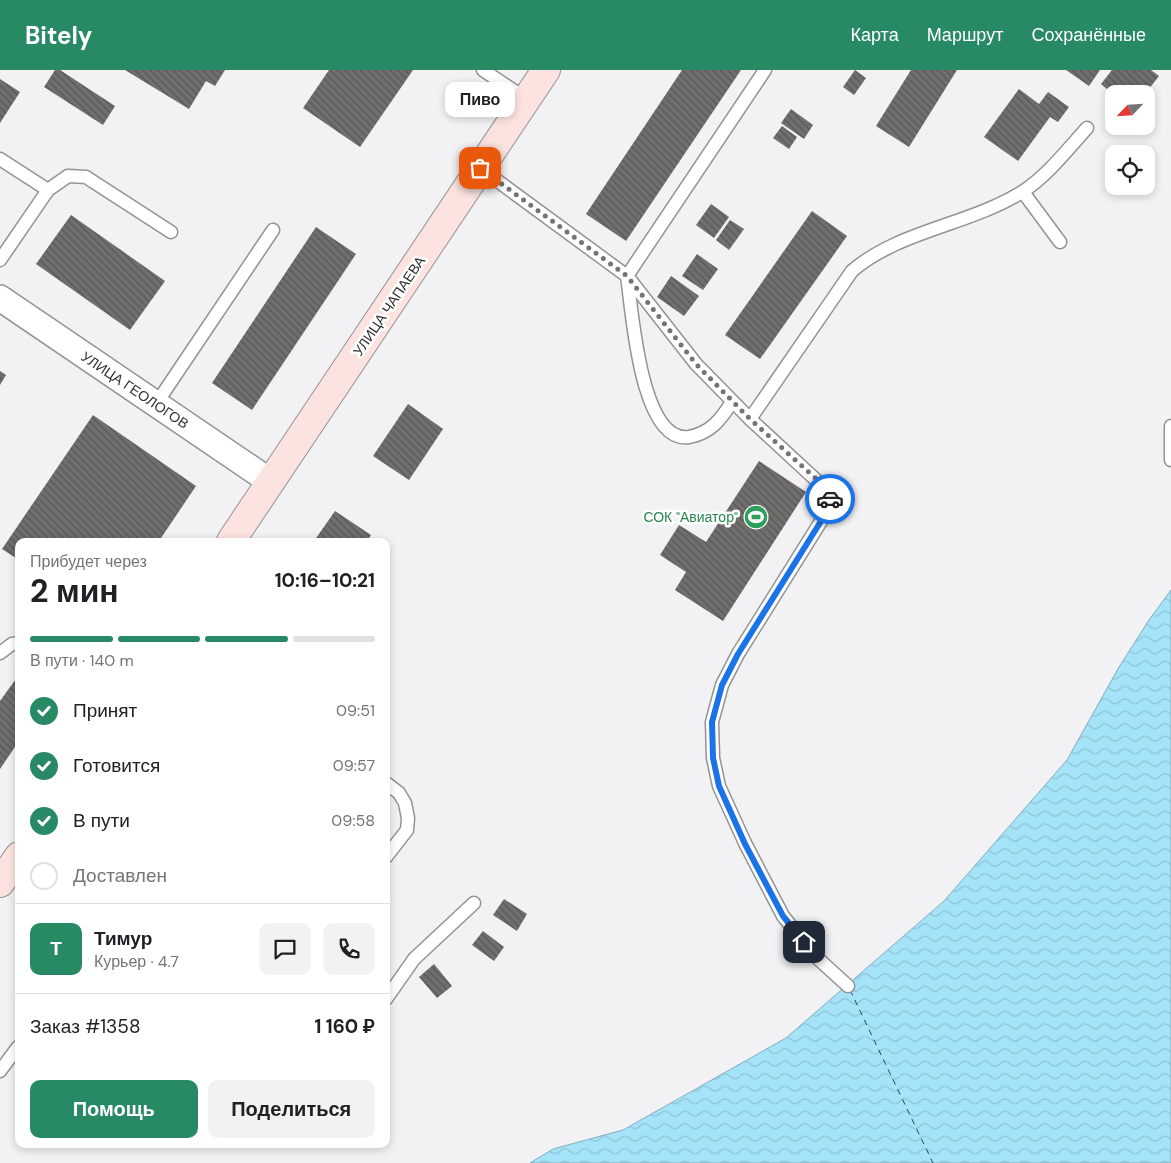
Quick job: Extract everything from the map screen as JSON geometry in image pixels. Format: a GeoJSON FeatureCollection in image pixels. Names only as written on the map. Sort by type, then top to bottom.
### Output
{"type":"FeatureCollection","features":[{"type":"Feature","properties":{"kind":"main road","name":"УЛИЦА ЧАПАЕВА"},"geometry":{"type":"LineString","coordinates":[[233,538],[546,70]]}},
{"type":"Feature","properties":{"kind":"street","name":"УЛИЦА ГЕОЛОГОВ"},"geometry":{"type":"LineString","coordinates":[[0,298],[270,482]]}},
{"type":"Feature","properties":{"kind":"lane"},"geometry":{"type":"LineString","coordinates":[[483,70],[526,99]]}},
{"type":"Feature","properties":{"kind":"lane"},"geometry":{"type":"LineString","coordinates":[[732,402],[721,418],[710,429],[698,435],[685,437],[673,434],[662,424],[645,388],[639,361],[627,276],[765,70]]}},
{"type":"Feature","properties":{"kind":"lane"},"geometry":{"type":"LineString","coordinates":[[750,419],[852,272],[865,260],[882,250],[959,221],[1023,192],[1040,178],[1088,128]]}},
{"type":"Feature","properties":{"kind":"lane"},"geometry":{"type":"LineString","coordinates":[[0,159],[48,190]]}},
{"type":"Feature","properties":{"kind":"lane"},"geometry":{"type":"LineString","coordinates":[[480,168],[627,276],[696,364],[732,402],[828,491],[830,501],[828,510],[738,654],[722,685],[712,722],[713,758],[719,786],[745,844],[783,916],[814,955],[848,986]]}},
{"type":"Feature","properties":{"kind":"lane"},"geometry":{"type":"LineString","coordinates":[[0,260],[48,190],[68,176],[86,177],[171,232]]}},
{"type":"Feature","properties":{"kind":"lane"},"geometry":{"type":"LineString","coordinates":[[1023,192],[1060,242]]}},
{"type":"Feature","properties":{"kind":"lane"},"geometry":{"type":"LineString","coordinates":[[156,404],[273,230]]}},
{"type":"Feature","properties":{"kind":"lane"},"geometry":{"type":"LineString","coordinates":[[1171,426],[1171,460]]}},
{"type":"Feature","properties":{"kind":"lane"},"geometry":{"type":"LineString","coordinates":[[0,653],[15,644]]}},
{"type":"Feature","properties":{"kind":"lane"},"geometry":{"type":"LineString","coordinates":[[390,786],[399,793],[406,803],[408,818],[407,830],[390,852]]}},
{"type":"Feature","properties":{"kind":"lane"},"geometry":{"type":"LineString","coordinates":[[390,992],[414,959],[474,903]]}},
{"type":"Feature","properties":{"kind":"lane"},"geometry":{"type":"LineString","coordinates":[[0,1071],[15,1051]]}},
{"type":"Feature","properties":{"kind":"water"},"geometry":{"type":"Polygon","coordinates":[[[1171,590],[1171,1163],[530,1163],[553,1149],[623,1130],[786,1038],[944,901],[1067,760],[1119,667],[1171,590]]]}},
{"type":"Feature","properties":{"kind":"building"},"geometry":{"type":"Polygon","coordinates":[[[55,70],[60,70],[115,106],[103,125],[44,87],[55,70]]]}},
{"type":"Feature","properties":{"kind":"building"},"geometry":{"type":"Polygon","coordinates":[[[125,70],[225,70],[215,86],[206,81],[189,109],[125,70]]]}},
{"type":"Feature","properties":{"kind":"building"},"geometry":{"type":"Polygon","coordinates":[[[329,70],[413,70],[360,147],[303,108],[329,70]]]}},
{"type":"Feature","properties":{"kind":"building"},"geometry":{"type":"Polygon","coordinates":[[[682,70],[741,70],[626,241],[586,214],[682,70]]]}},
{"type":"Feature","properties":{"kind":"building"},"geometry":{"type":"Polygon","coordinates":[[[855,70],[866,78],[854,95],[843,87],[855,70]]]}},
{"type":"Feature","properties":{"kind":"building"},"geometry":{"type":"Polygon","coordinates":[[[911,70],[957,70],[909,147],[876,126],[911,70]]]}},
{"type":"Feature","properties":{"kind":"building"},"geometry":{"type":"Polygon","coordinates":[[[1066,70],[1100,70],[1089,86],[1066,70]]]}},
{"type":"Feature","properties":{"kind":"building"},"geometry":{"type":"Polygon","coordinates":[[[1112,70],[1151,70],[1159,76],[1152,85],[1105,85],[1105,87],[1101,84],[1112,70]]]}},
{"type":"Feature","properties":{"kind":"building"},"geometry":{"type":"Polygon","coordinates":[[[0,79],[20,92],[0,123],[0,79]]]}},
{"type":"Feature","properties":{"kind":"building"},"geometry":{"type":"Polygon","coordinates":[[[1019,89],[1039,104],[1048,92],[1069,107],[1058,122],[1050,117],[1018,161],[984,137],[1019,89]]]}},
{"type":"Feature","properties":{"kind":"building"},"geometry":{"type":"Polygon","coordinates":[[[791,109],[813,125],[804,139],[781,123],[791,109]]]}},
{"type":"Feature","properties":{"kind":"building"},"geometry":{"type":"Polygon","coordinates":[[[782,126],[797,137],[789,149],[773,138],[782,126]]]}},
{"type":"Feature","properties":{"kind":"building"},"geometry":{"type":"Polygon","coordinates":[[[711,204],[729,217],[714,238],[696,225],[711,204]]]}},
{"type":"Feature","properties":{"kind":"building"},"geometry":{"type":"Polygon","coordinates":[[[812,211],[847,236],[760,359],[725,335],[812,211]]]}},
{"type":"Feature","properties":{"kind":"building"},"geometry":{"type":"Polygon","coordinates":[[[71,215],[165,281],[130,330],[36,264],[71,215]]]}},
{"type":"Feature","properties":{"kind":"building"},"geometry":{"type":"Polygon","coordinates":[[[730,220],[744,229],[729,250],[716,240],[730,220]]]}},
{"type":"Feature","properties":{"kind":"building"},"geometry":{"type":"Polygon","coordinates":[[[316,227],[356,254],[252,410],[212,383],[316,227]]]}},
{"type":"Feature","properties":{"kind":"building"},"geometry":{"type":"Polygon","coordinates":[[[697,254],[718,269],[703,290],[682,276],[697,254]]]}},
{"type":"Feature","properties":{"kind":"building"},"geometry":{"type":"Polygon","coordinates":[[[671,276],[699,296],[684,316],[657,297],[671,276]]]}},
{"type":"Feature","properties":{"kind":"building"},"geometry":{"type":"Polygon","coordinates":[[[0,371],[6,375],[0,385],[0,371]]]}},
{"type":"Feature","properties":{"kind":"building"},"geometry":{"type":"Polygon","coordinates":[[[408,404],[443,429],[409,480],[373,456],[408,404]]]}},
{"type":"Feature","properties":{"kind":"building"},"geometry":{"type":"Polygon","coordinates":[[[93,415],[196,486],[161,538],[15,538],[15,557],[2,549],[93,415]]]}},
{"type":"Feature","properties":{"kind":"building","name":"СОК \"Авиатор\""},"geometry":{"type":"Polygon","coordinates":[[[759,461],[806,492],[723,621],[675,590],[686,572],[660,555],[679,525],[706,542],[759,461]]]}},
{"type":"Feature","properties":{"kind":"building"},"geometry":{"type":"Polygon","coordinates":[[[335,511],[371,535],[369,538],[316,538],[335,511]]]}},
{"type":"Feature","properties":{"kind":"building"},"geometry":{"type":"Polygon","coordinates":[[[15,680],[15,747],[0,769],[0,701],[15,680]]]}},
{"type":"Feature","properties":{"kind":"building"},"geometry":{"type":"Polygon","coordinates":[[[504,899],[527,914],[517,931],[493,915],[504,899]]]}},
{"type":"Feature","properties":{"kind":"building"},"geometry":{"type":"Polygon","coordinates":[[[483,931],[504,947],[494,961],[472,945],[483,931]]]}},
{"type":"Feature","properties":{"kind":"building"},"geometry":{"type":"Polygon","coordinates":[[[434,964],[452,986],[437,998],[419,977],[434,964]]]}},
{"type":"Feature","properties":{"kind":"ferry route"},"geometry":{"type":"LineString","coordinates":[[850,990],[933,1163]]}},
{"type":"Feature","properties":{"kind":"way so far"},"geometry":{"type":"LineString","coordinates":[[480,168],[627,276],[696,364],[732,402],[822,484],[828,491],[830,499]]}},
{"type":"Feature","properties":{"kind":"place","name":"Пиво"},"geometry":{"type":"Point","coordinates":[480,168]}},
{"type":"Feature","properties":{"kind":"place","name":"СОК \"Авиатор\""},"geometry":{"type":"Point","coordinates":[756,517]}},
{"type":"Feature","properties":{"kind":"route"},"geometry":{"type":"LineString","coordinates":[[804,942],[783,916],[745,844],[719,786],[713,758],[712,722],[722,685],[738,654],[828,510],[830,499]]}}]}
